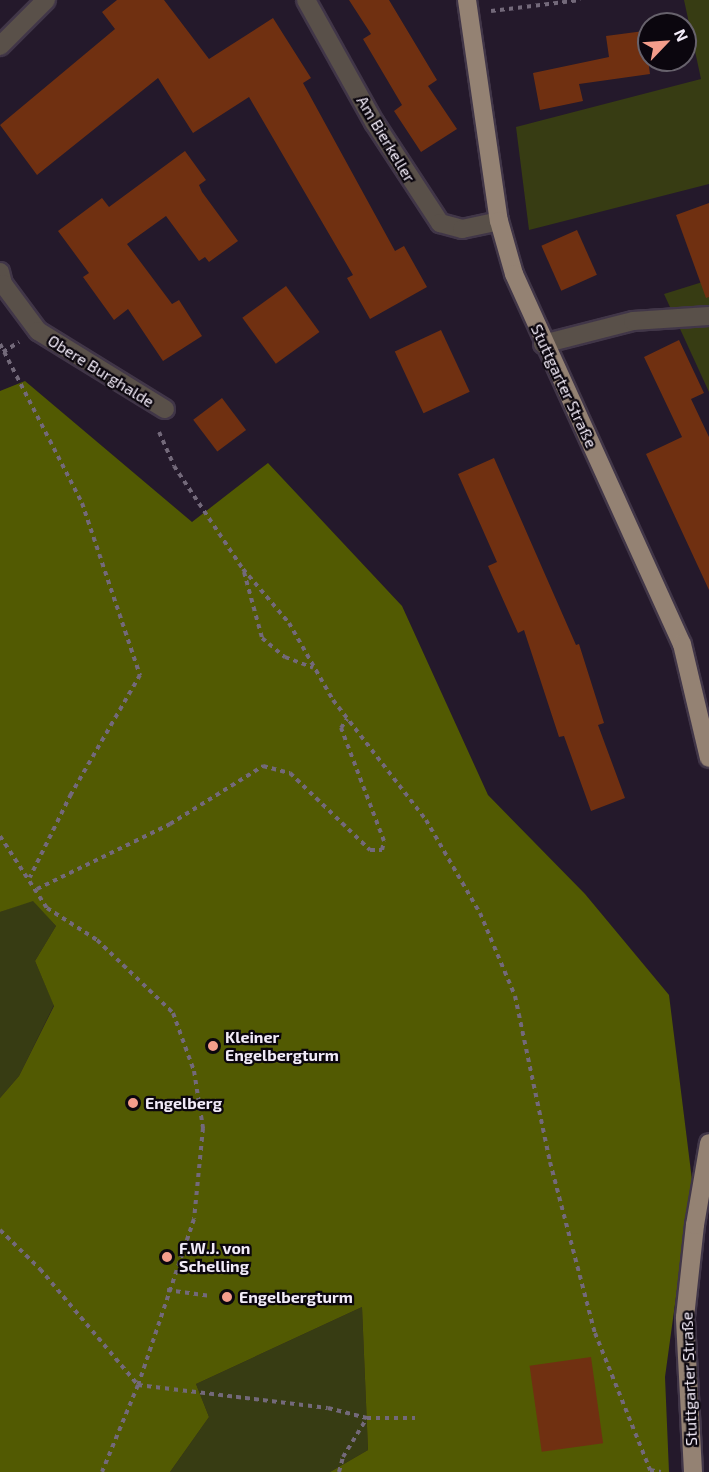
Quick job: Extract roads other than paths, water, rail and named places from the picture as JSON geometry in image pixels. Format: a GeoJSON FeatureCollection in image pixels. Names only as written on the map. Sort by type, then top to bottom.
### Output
{"type":"FeatureCollection","features":[{"type":"Feature","properties":{"kind":"main road","name":"Stuttgarter Straße"},"geometry":{"type":"LineString","coordinates":[[468,7],[499,221],[514,274],[543,344],[682,644],[708,747]]}},
{"type":"Feature","properties":{"kind":"main road","name":"Stuttgarter Straße"},"geometry":{"type":"LineString","coordinates":[[693,1472],[685,1317],[695,1225],[709,1143]]}},
{"type":"Feature","properties":{"kind":"street"},"geometry":{"type":"LineString","coordinates":[[0,46],[46,0]]}},
{"type":"Feature","properties":{"kind":"street","name":"Am Bierkeller"},"geometry":{"type":"LineString","coordinates":[[306,0],[374,122],[440,223],[462,229],[499,221]]}},
{"type":"Feature","properties":{"kind":"street","name":"Obere Burghalde"},"geometry":{"type":"LineString","coordinates":[[0,272],[3,284],[38,331],[141,397],[165,409]]}},
{"type":"Feature","properties":{"kind":"street"},"geometry":{"type":"LineString","coordinates":[[543,344],[633,321],[709,316]]}},
{"type":"Feature","properties":{"kind":"place","name":"Kleiner Engelbergturm"},"geometry":{"type":"Point","coordinates":[213,1046]}},
{"type":"Feature","properties":{"kind":"place","name":"Engelberg"},"geometry":{"type":"Point","coordinates":[133,1103]}},
{"type":"Feature","properties":{"kind":"place","name":"F.W.J. von Schelling"},"geometry":{"type":"Point","coordinates":[167,1257]}},
{"type":"Feature","properties":{"kind":"place","name":"Engelbergturm"},"geometry":{"type":"Point","coordinates":[227,1297]}}]}
